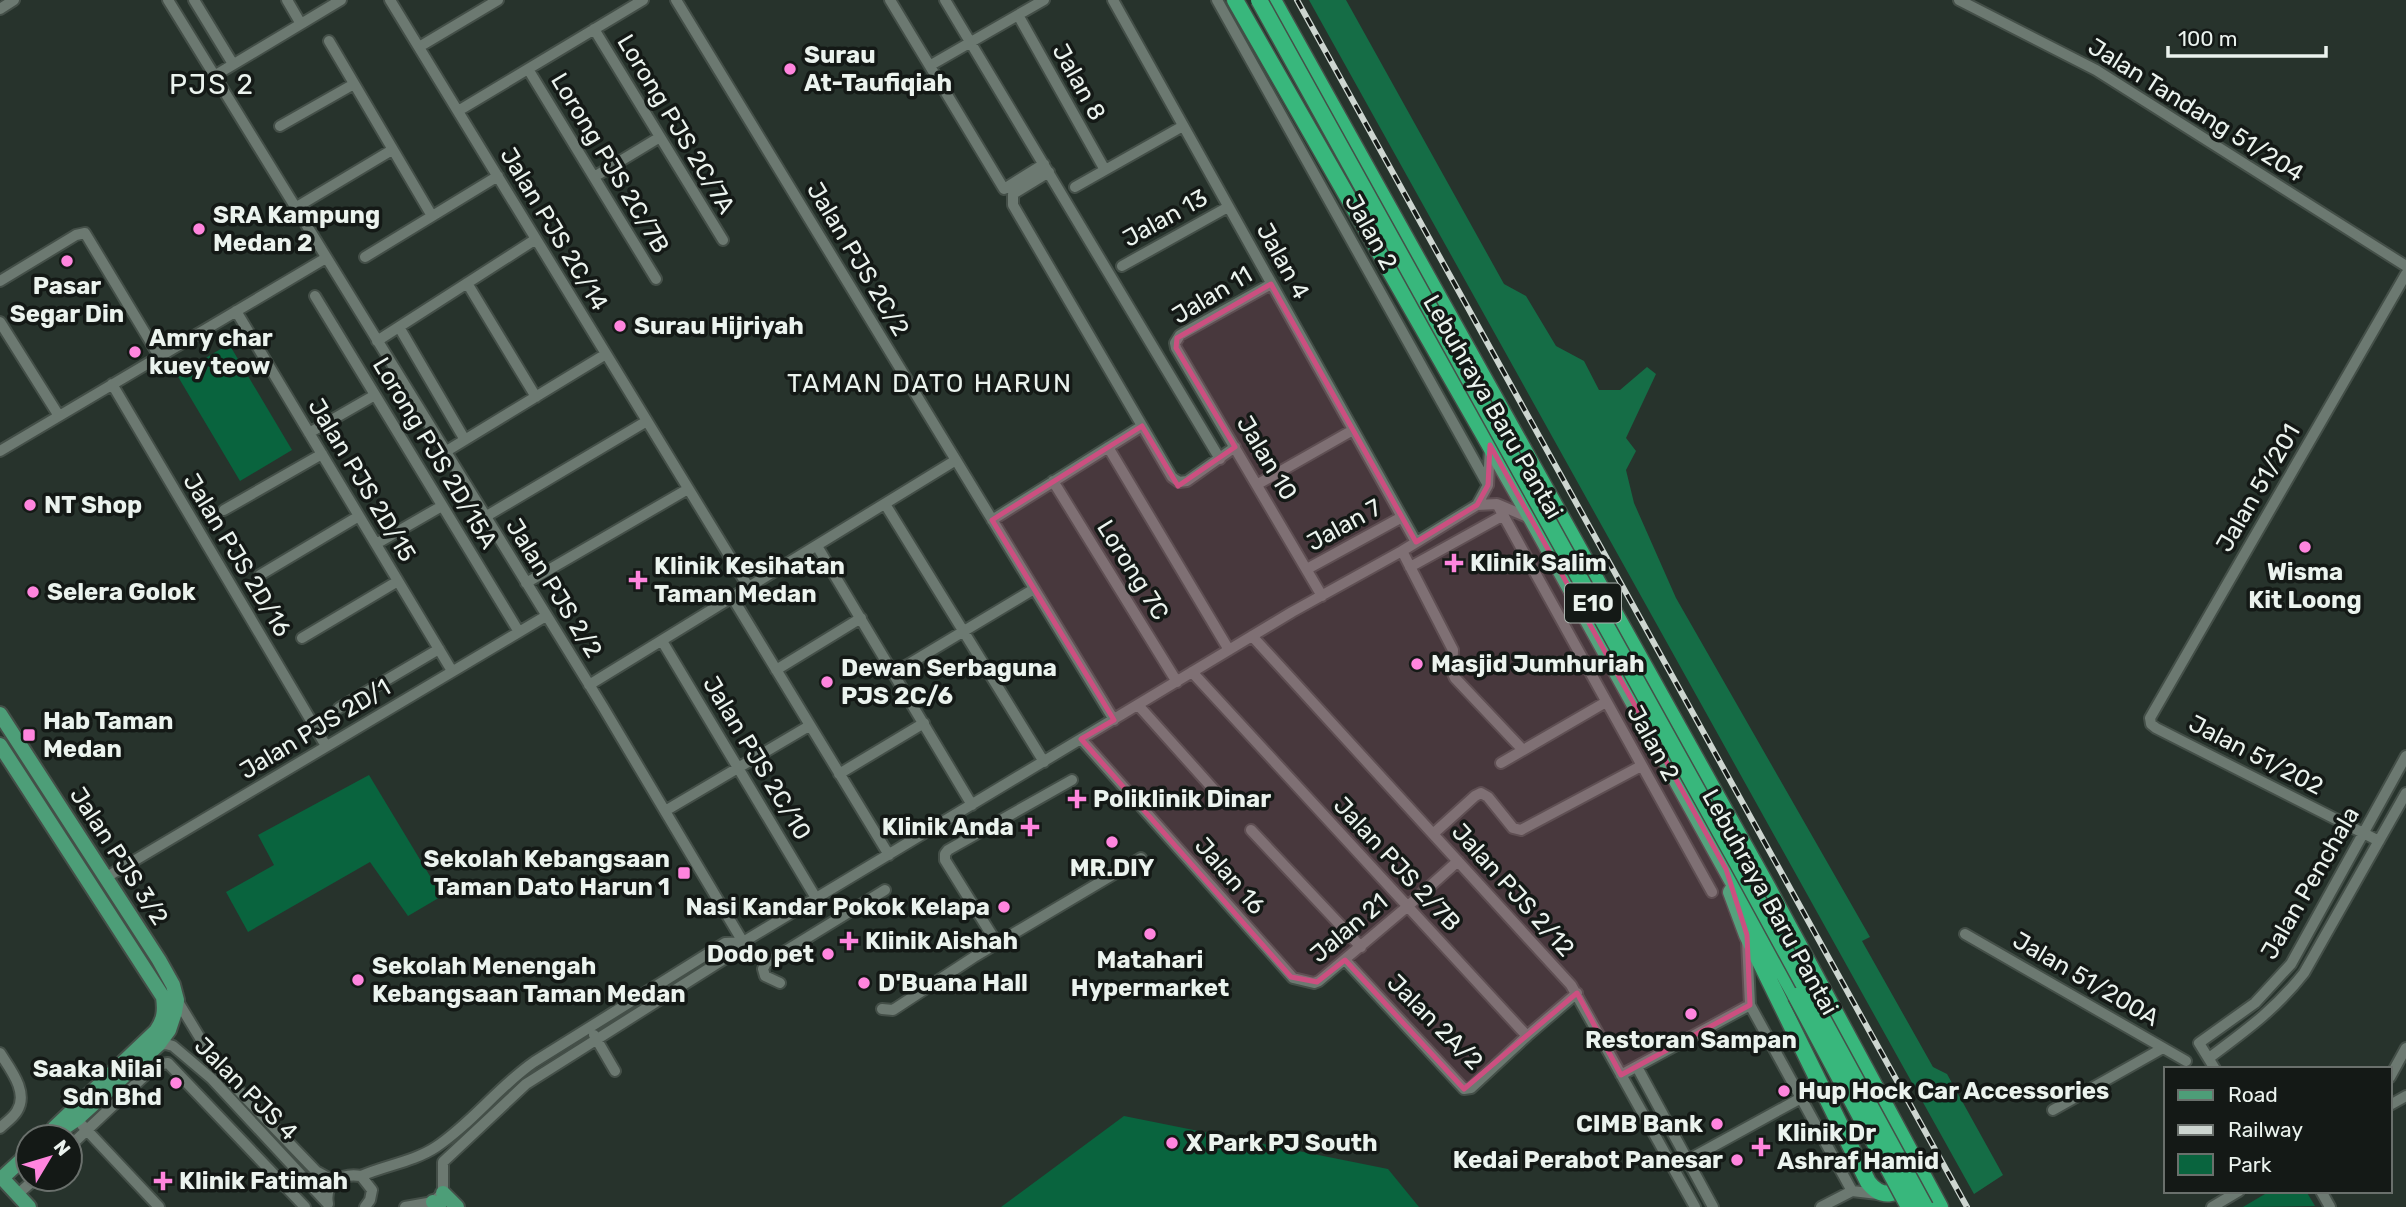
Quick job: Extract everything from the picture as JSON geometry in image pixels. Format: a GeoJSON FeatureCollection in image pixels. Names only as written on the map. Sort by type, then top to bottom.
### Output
{"type":"FeatureCollection","features":[{"type":"Feature","properties":{"kind":"highway","name":"Lebuhraya Baru Pantai"},"geometry":{"type":"LineString","coordinates":[[1235,0],[1532,519],[1796,996],[1909,1207]]}},
{"type":"Feature","properties":{"kind":"highway","name":"Lebuhraya Baru Pantai"},"geometry":{"type":"LineString","coordinates":[[1259,0],[1925,1207]]}},
{"type":"Feature","properties":{"kind":"highway"},"geometry":{"type":"LineString","coordinates":[[1273,0],[1762,876],[1940,1207]]}},
{"type":"Feature","properties":{"kind":"highway"},"geometry":{"type":"LineString","coordinates":[[1726,869],[1732,900],[1746,935],[1868,1182],[1878,1194],[1893,1194],[1908,1185],[1914,1168],[1911,1152]]}},
{"type":"Feature","properties":{"kind":"main road","name":"Jalan PJS 3/2"},"geometry":{"type":"LineString","coordinates":[[0,714],[159,960],[173,985],[177,1000]]}},
{"type":"Feature","properties":{"kind":"main road","name":"Jalan PJS 3/2"},"geometry":{"type":"LineString","coordinates":[[0,745],[163,997],[165,1021]]}},
{"type":"Feature","properties":{"kind":"main road"},"geometry":{"type":"LineString","coordinates":[[58,1123],[175,1012],[177,1000]]}},
{"type":"Feature","properties":{"kind":"main road"},"geometry":{"type":"LineString","coordinates":[[83,1123],[158,1045],[165,1021]]}},
{"type":"Feature","properties":{"kind":"main road"},"geometry":{"type":"LineString","coordinates":[[14,1167],[1,1179],[29,1207]]}},
{"type":"Feature","properties":{"kind":"main road"},"geometry":{"type":"LineString","coordinates":[[438,1201],[457,1207]]}},
{"type":"Feature","properties":{"kind":"street"},"geometry":{"type":"LineString","coordinates":[[0,9],[15,0]]}},
{"type":"Feature","properties":{"kind":"street","name":"Jalan PJS 2/2"},"geometry":{"type":"LineString","coordinates":[[168,0],[589,685],[743,942]]}},
{"type":"Feature","properties":{"kind":"street"},"geometry":{"type":"LineString","coordinates":[[194,0],[233,64]]}},
{"type":"Feature","properties":{"kind":"street"},"geometry":{"type":"LineString","coordinates":[[287,0],[301,24]]}},
{"type":"Feature","properties":{"kind":"street"},"geometry":{"type":"LineString","coordinates":[[214,76],[341,0]]}},
{"type":"Feature","properties":{"kind":"street","name":"Jalan PJS 2C/14"},"geometry":{"type":"LineString","coordinates":[[390,0],[749,587]]}},
{"type":"Feature","properties":{"kind":"street"},"geometry":{"type":"LineString","coordinates":[[419,47],[498,0]]}},
{"type":"Feature","properties":{"kind":"street"},"geometry":{"type":"LineString","coordinates":[[458,111],[643,0]]}},
{"type":"Feature","properties":{"kind":"street","name":"Jalan PJS 2C/2"},"geometry":{"type":"LineString","coordinates":[[676,0],[1114,720]]}},
{"type":"Feature","properties":{"kind":"street"},"geometry":{"type":"LineString","coordinates":[[890,0],[1004,189],[1047,168]]}},
{"type":"Feature","properties":{"kind":"street"},"geometry":{"type":"LineString","coordinates":[[945,0],[1220,459]]}},
{"type":"Feature","properties":{"kind":"street"},"geometry":{"type":"LineString","coordinates":[[931,65],[1044,0]]}},
{"type":"Feature","properties":{"kind":"street","name":"Jalan 4"},"geometry":{"type":"LineString","coordinates":[[1113,0],[1416,542]]}},
{"type":"Feature","properties":{"kind":"street","name":"Jalan 2"},"geometry":{"type":"LineString","coordinates":[[1217,0],[1488,485]]}},
{"type":"Feature","properties":{"kind":"street","name":"Jalan Tandang 51/204"},"geometry":{"type":"LineString","coordinates":[[1959,0],[2096,70],[2406,266]]}},
{"type":"Feature","properties":{"kind":"street","name":"Jalan 8"},"geometry":{"type":"LineString","coordinates":[[1017,15],[1105,170]]}},
{"type":"Feature","properties":{"kind":"street","name":"Lorong PJS 2C/7A"},"geometry":{"type":"LineString","coordinates":[[594,29],[723,240]]}},
{"type":"Feature","properties":{"kind":"street"},"geometry":{"type":"LineString","coordinates":[[328,41],[432,216]]}},
{"type":"Feature","properties":{"kind":"street","name":"Lorong PJS 2C/7B"},"geometry":{"type":"LineString","coordinates":[[528,69],[656,279]]}},
{"type":"Feature","properties":{"kind":"street"},"geometry":{"type":"LineString","coordinates":[[279,126],[354,84]]}},
{"type":"Feature","properties":{"kind":"street"},"geometry":{"type":"LineString","coordinates":[[1075,187],[1183,126]]}},
{"type":"Feature","properties":{"kind":"street"},"geometry":{"type":"LineString","coordinates":[[594,177],[660,137]]}},
{"type":"Feature","properties":{"kind":"street"},"geometry":{"type":"LineString","coordinates":[[295,208],[392,150]]}},
{"type":"Feature","properties":{"kind":"street"},"geometry":{"type":"LineString","coordinates":[[1047,168],[1013,194],[1013,205],[1172,477],[1179,482],[1187,481],[1235,447]]}},
{"type":"Feature","properties":{"kind":"street"},"geometry":{"type":"LineString","coordinates":[[365,257],[498,176]]}},
{"type":"Feature","properties":{"kind":"street","name":"Jalan 13"},"geometry":{"type":"LineString","coordinates":[[1122,265],[1228,207]]}},
{"type":"Feature","properties":{"kind":"street"},"geometry":{"type":"LineString","coordinates":[[0,281],[76,235],[85,233],[159,356]]}},
{"type":"Feature","properties":{"kind":"street"},"geometry":{"type":"LineString","coordinates":[[377,341],[536,239]]}},
{"type":"Feature","properties":{"kind":"street"},"geometry":{"type":"LineString","coordinates":[[0,451],[326,258]]}},
{"type":"Feature","properties":{"kind":"street","name":"Jalan 51/201"},"geometry":{"type":"LineString","coordinates":[[2151,724],[2150,718],[2154,710],[2406,274]]}},
{"type":"Feature","properties":{"kind":"street"},"geometry":{"type":"LineString","coordinates":[[467,284],[536,397]]}},
{"type":"Feature","properties":{"kind":"street","name":"Jalan 11"},"geometry":{"type":"LineString","coordinates":[[1175,343],[1180,335],[1271,284]]}},
{"type":"Feature","properties":{"kind":"street","name":"Lorong PJS 2D/15A"},"geometry":{"type":"LineString","coordinates":[[315,296],[519,632]]}},
{"type":"Feature","properties":{"kind":"street","name":"Jalan PJS 2D/15"},"geometry":{"type":"LineString","coordinates":[[236,311],[452,671]]}},
{"type":"Feature","properties":{"kind":"street"},"geometry":{"type":"LineString","coordinates":[[0,322],[59,416]]}},
{"type":"Feature","properties":{"kind":"street"},"geometry":{"type":"LineString","coordinates":[[399,327],[465,440]]}},
{"type":"Feature","properties":{"kind":"street","name":"Jalan 10"},"geometry":{"type":"LineString","coordinates":[[1175,343],[1322,596]]}},
{"type":"Feature","properties":{"kind":"street"},"geometry":{"type":"LineString","coordinates":[[445,452],[606,354]]}},
{"type":"Feature","properties":{"kind":"street","name":"Jalan PJS 2D/16"},"geometry":{"type":"LineString","coordinates":[[112,384],[326,746]]}},
{"type":"Feature","properties":{"kind":"street"},"geometry":{"type":"LineString","coordinates":[[309,433],[375,395]]}},
{"type":"Feature","properties":{"kind":"street"},"geometry":{"type":"LineString","coordinates":[[485,517],[647,421]]}},
{"type":"Feature","properties":{"kind":"street"},"geometry":{"type":"LineString","coordinates":[[992,520],[1142,426]]}},
{"type":"Feature","properties":{"kind":"street"},"geometry":{"type":"LineString","coordinates":[[1258,484],[1353,430]]}},
{"type":"Feature","properties":{"kind":"street"},"geometry":{"type":"LineString","coordinates":[[1477,505],[1488,485],[1490,445]]}},
{"type":"Feature","properties":{"kind":"street"},"geometry":{"type":"LineString","coordinates":[[1108,447],[1229,650]]}},
{"type":"Feature","properties":{"kind":"street"},"geometry":{"type":"LineString","coordinates":[[224,510],[322,454]]}},
{"type":"Feature","properties":{"kind":"street"},"geometry":{"type":"LineString","coordinates":[[589,685],[956,460]]}},
{"type":"Feature","properties":{"kind":"street","name":"Lorong 7C"},"geometry":{"type":"LineString","coordinates":[[1054,481],[1177,681]]}},
{"type":"Feature","properties":{"kind":"street"},"geometry":{"type":"LineString","coordinates":[[526,583],[688,489]]}},
{"type":"Feature","properties":{"kind":"street"},"geometry":{"type":"LineString","coordinates":[[885,504],[1044,762]]}},
{"type":"Feature","properties":{"kind":"street"},"geometry":{"type":"LineString","coordinates":[[405,1207],[438,1201],[443,1162],[526,1084],[732,954],[743,942],[1252,636],[1477,505],[1497,504],[1532,519]]}},
{"type":"Feature","properties":{"kind":"street","name":"Jalan 2"},"geometry":{"type":"LineString","coordinates":[[1497,504],[1712,892]]}},
{"type":"Feature","properties":{"kind":"street"},"geometry":{"type":"LineString","coordinates":[[376,544],[442,506]]}},
{"type":"Feature","properties":{"kind":"street"},"geometry":{"type":"LineString","coordinates":[[260,575],[359,516]]}},
{"type":"Feature","properties":{"kind":"street"},"geometry":{"type":"LineString","coordinates":[[1410,567],[1502,516]]}},
{"type":"Feature","properties":{"kind":"street","name":"Jalan 7"},"geometry":{"type":"LineString","coordinates":[[1307,569],[1402,517]]}},
{"type":"Feature","properties":{"kind":"street"},"geometry":{"type":"LineString","coordinates":[[817,545],[972,805]]}},
{"type":"Feature","properties":{"kind":"street"},"geometry":{"type":"LineString","coordinates":[[1402,551],[1453,650],[1452,671],[1455,678],[1523,750]]}},
{"type":"Feature","properties":{"kind":"street"},"geometry":{"type":"LineString","coordinates":[[302,638],[398,581]]}},
{"type":"Feature","properties":{"kind":"street"},"geometry":{"type":"LineString","coordinates":[[894,673],[1034,589]]}},
{"type":"Feature","properties":{"kind":"street"},"geometry":{"type":"LineString","coordinates":[[733,597],[889,855]]}},
{"type":"Feature","properties":{"kind":"street","name":"Jalan PJS 2D/1"},"geometry":{"type":"LineString","coordinates":[[105,878],[546,615]]}},
{"type":"Feature","properties":{"kind":"street"},"geometry":{"type":"LineString","coordinates":[[776,670],[861,618]]}},
{"type":"Feature","properties":{"kind":"street","name":"Jalan PJS 2/12"},"geometry":{"type":"LineString","coordinates":[[1252,636],[1577,993],[1695,1207]]}},
{"type":"Feature","properties":{"kind":"street","name":"Jalan PJS 2C/10"},"geometry":{"type":"LineString","coordinates":[[662,641],[817,898]]}},
{"type":"Feature","properties":{"kind":"street"},"geometry":{"type":"LineString","coordinates":[[339,708],[439,649]]}},
{"type":"Feature","properties":{"kind":"street","name":"Jalan PJS 2/7B"},"geometry":{"type":"LineString","coordinates":[[1192,672],[1527,1036]]}},
{"type":"Feature","properties":{"kind":"street"},"geometry":{"type":"LineString","coordinates":[[1501,762],[1606,702]]}},
{"type":"Feature","properties":{"kind":"street"},"geometry":{"type":"LineString","coordinates":[[1138,705],[1224,801]]}},
{"type":"Feature","properties":{"kind":"street"},"geometry":{"type":"LineString","coordinates":[[839,774],[924,723]]}},
{"type":"Feature","properties":{"kind":"street","name":"Jalan 51/202"},"geometry":{"type":"LineString","coordinates":[[2151,724],[2379,841]]}},
{"type":"Feature","properties":{"kind":"street"},"geometry":{"type":"LineString","coordinates":[[665,811],[809,726]]}},
{"type":"Feature","properties":{"kind":"street","name":"Jalan 16"},"geometry":{"type":"LineString","coordinates":[[1081,739],[1291,977]]}},
{"type":"Feature","properties":{"kind":"street","name":"Jalan Penchala"},"geometry":{"type":"LineString","coordinates":[[2185,1065],[2255,1003],[2291,964],[2406,756]]}},
{"type":"Feature","properties":{"kind":"street"},"geometry":{"type":"LineString","coordinates":[[1433,834],[1481,793],[1488,797],[1513,828],[1521,830],[1641,765]]}},
{"type":"Feature","properties":{"kind":"street"},"geometry":{"type":"LineString","coordinates":[[998,945],[945,860],[945,854],[1072,780]]}},
{"type":"Feature","properties":{"kind":"street","name":"Jalan Penchala"},"geometry":{"type":"LineString","coordinates":[[2204,1050],[2265,1017],[2287,995],[2315,954],[2406,793]]}},
{"type":"Feature","properties":{"kind":"street"},"geometry":{"type":"LineString","coordinates":[[1251,830],[1361,947]]}},
{"type":"Feature","properties":{"kind":"street"},"geometry":{"type":"LineString","coordinates":[[887,1009],[1141,858]]}},
{"type":"Feature","properties":{"kind":"street","name":"Jalan 21"},"geometry":{"type":"LineString","coordinates":[[1291,977],[1317,982],[1361,947],[1458,860]]}},
{"type":"Feature","properties":{"kind":"street"},"geometry":{"type":"LineString","coordinates":[[780,984],[765,976],[763,969],[766,963],[885,890]]}},
{"type":"Feature","properties":{"kind":"street","name":"Jalan 51/200A"},"geometry":{"type":"LineString","coordinates":[[1965,934],[2163,1048],[2185,1065]]}},
{"type":"Feature","properties":{"kind":"street"},"geometry":{"type":"LineString","coordinates":[[1746,935],[1750,1005],[1852,1191]]}},
{"type":"Feature","properties":{"kind":"street"},"geometry":{"type":"LineString","coordinates":[[329,1206],[328,1190],[334,1181],[352,1175],[361,1176],[380,1167],[420,1157],[453,1136],[517,1074],[725,943],[743,942]]}},
{"type":"Feature","properties":{"kind":"street","name":"Jalan 2A/2"},"geometry":{"type":"LineString","coordinates":[[1345,960],[1465,1088],[1471,1088],[1527,1036]]}},
{"type":"Feature","properties":{"kind":"street"},"geometry":{"type":"LineString","coordinates":[[1527,1036],[1577,993]]}},
{"type":"Feature","properties":{"kind":"street","name":"Jalan PJS 4"},"geometry":{"type":"LineString","coordinates":[[177,1000],[220,1071],[316,1171],[334,1181]]}},
{"type":"Feature","properties":{"kind":"street"},"geometry":{"type":"LineString","coordinates":[[1621,1075],[1750,1005]]}},
{"type":"Feature","properties":{"kind":"street"},"geometry":{"type":"LineString","coordinates":[[589,1027],[615,1072]]}},
{"type":"Feature","properties":{"kind":"street","name":"Jalan PJS 4"},"geometry":{"type":"LineString","coordinates":[[158,1045],[173,1046],[212,1079],[329,1206]]}},
{"type":"Feature","properties":{"kind":"street"},"geometry":{"type":"LineString","coordinates":[[2053,1110],[2163,1048]]}},
{"type":"Feature","properties":{"kind":"street"},"geometry":{"type":"LineString","coordinates":[[2392,1073],[2406,1048]]}},
{"type":"Feature","properties":{"kind":"street"},"geometry":{"type":"LineString","coordinates":[[2204,1050],[2214,1067]]}},
{"type":"Feature","properties":{"kind":"street"},"geometry":{"type":"LineString","coordinates":[[0,1053],[19,1084],[20,1105],[16,1113],[0,1128]]}},
{"type":"Feature","properties":{"kind":"street"},"geometry":{"type":"LineString","coordinates":[[83,1123],[156,1065],[168,1063],[305,1207]]}},
{"type":"Feature","properties":{"kind":"street"},"geometry":{"type":"LineString","coordinates":[[1637,1067],[1713,1207]]}},
{"type":"Feature","properties":{"kind":"street"},"geometry":{"type":"LineString","coordinates":[[1688,1160],[1801,1098]]}},
{"type":"Feature","properties":{"kind":"street"},"geometry":{"type":"LineString","coordinates":[[84,1126],[159,1207]]}},
{"type":"Feature","properties":{"kind":"street"},"geometry":{"type":"LineString","coordinates":[[361,1176],[372,1190],[365,1207]]}},
{"type":"Feature","properties":{"kind":"street"},"geometry":{"type":"LineString","coordinates":[[1821,1207],[1852,1191],[1878,1194]]}},
{"type":"Feature","properties":{"kind":"street"},"geometry":{"type":"LineString","coordinates":[[2213,1207],[2236,1193]]}},
{"type":"Feature","properties":{"kind":"highlighted area"},"geometry":{"type":"Polygon","coordinates":[[[1271,284],[1416,542],[1477,505],[1488,485],[1490,445],[1726,869],[1747,935],[1750,1005],[1621,1075],[1577,993],[1464,1089],[1345,960],[1317,982],[1291,977],[1081,739],[1114,720],[992,520],[1142,426],[1178,486],[1235,447],[1176,348],[1177,338],[1271,284]]]}},
{"type":"Feature","properties":{"kind":"green space"},"geometry":{"type":"Polygon","coordinates":[[[1309,0],[1346,0],[1504,284],[1526,296],[1556,346],[1584,361],[1599,390],[1620,390],[1647,367],[1656,374],[1626,438],[1636,451],[1626,470],[1634,503],[1676,598],[1870,937],[1862,941],[1933,1067],[1947,1074],[2003,1175],[1974,1194],[1309,0]]]}},
{"type":"Feature","properties":{"kind":"green space"},"geometry":{"type":"Polygon","coordinates":[[[229,344],[292,450],[240,481],[177,375],[229,344]]]}},
{"type":"Feature","properties":{"kind":"green space"},"geometry":{"type":"Polygon","coordinates":[[[369,775],[442,896],[408,916],[370,862],[248,932],[226,892],[274,865],[258,835],[369,775]]]}},
{"type":"Feature","properties":{"kind":"green space","name":"X Park PJ South"},"geometry":{"type":"Polygon","coordinates":[[[1124,1116],[1388,1169],[1419,1207],[1001,1207],[1124,1116]]]}},
{"type":"Feature","properties":{"kind":"green space"},"geometry":{"type":"Polygon","coordinates":[[[2267,1193],[2307,1193],[2315,1206],[2243,1207],[2267,1193]]]}},
{"type":"Feature","properties":{"kind":"railway"},"geometry":{"type":"LineString","coordinates":[[1297,0],[1967,1207]]}},
{"type":"Feature","properties":{"kind":"place","name":"Surau At-Taufiqiah"},"geometry":{"type":"Point","coordinates":[790,69]}},
{"type":"Feature","properties":{"kind":"place","name":"SRA Kampung Medan 2"},"geometry":{"type":"Point","coordinates":[199,229]}},
{"type":"Feature","properties":{"kind":"place","name":"Pasar Segar Din"},"geometry":{"type":"Point","coordinates":[67,261]}},
{"type":"Feature","properties":{"kind":"place","name":"Surau Hijriyah"},"geometry":{"type":"Point","coordinates":[620,326]}},
{"type":"Feature","properties":{"kind":"place","name":"Amry char kuey teow"},"geometry":{"type":"Point","coordinates":[135,352]}},
{"type":"Feature","properties":{"kind":"place","name":"NT Shop"},"geometry":{"type":"Point","coordinates":[30,505]}},
{"type":"Feature","properties":{"kind":"place","name":"Wisma Kit Loong"},"geometry":{"type":"Point","coordinates":[2305,547]}},
{"type":"Feature","properties":{"kind":"place","name":"Klinik Salim"},"geometry":{"type":"Point","coordinates":[1454,563]}},
{"type":"Feature","properties":{"kind":"place","name":"Klinik Kesihatan Taman Medan"},"geometry":{"type":"Point","coordinates":[638,580]}},
{"type":"Feature","properties":{"kind":"place","name":"Selera Golok"},"geometry":{"type":"Point","coordinates":[33,592]}},
{"type":"Feature","properties":{"kind":"place","name":"Masjid Jumhuriah"},"geometry":{"type":"Point","coordinates":[1417,664]}},
{"type":"Feature","properties":{"kind":"place","name":"Dewan Serbaguna PJS 2C/6"},"geometry":{"type":"Point","coordinates":[827,682]}},
{"type":"Feature","properties":{"kind":"place","name":"Hab Taman Medan"},"geometry":{"type":"Point","coordinates":[29,735]}},
{"type":"Feature","properties":{"kind":"place","name":"Poliklinik Dinar"},"geometry":{"type":"Point","coordinates":[1077,799]}},
{"type":"Feature","properties":{"kind":"place","name":"Klinik Anda"},"geometry":{"type":"Point","coordinates":[1030,827]}},
{"type":"Feature","properties":{"kind":"place","name":"MR.DIY"},"geometry":{"type":"Point","coordinates":[1112,842]}},
{"type":"Feature","properties":{"kind":"place","name":"Sekolah Kebangsaan Taman Dato Harun 1"},"geometry":{"type":"Point","coordinates":[684,873]}},
{"type":"Feature","properties":{"kind":"place","name":"Nasi Kandar Pokok Kelapa"},"geometry":{"type":"Point","coordinates":[1004,907]}},
{"type":"Feature","properties":{"kind":"place","name":"Matahari Hypermarket"},"geometry":{"type":"Point","coordinates":[1150,934]}},
{"type":"Feature","properties":{"kind":"place","name":"Klinik Aishah"},"geometry":{"type":"Point","coordinates":[849,941]}},
{"type":"Feature","properties":{"kind":"place","name":"Dodo pet"},"geometry":{"type":"Point","coordinates":[828,954]}},
{"type":"Feature","properties":{"kind":"place","name":"Sekolah Menengah Kebangsaan Taman Medan"},"geometry":{"type":"Point","coordinates":[358,980]}},
{"type":"Feature","properties":{"kind":"place","name":"D'Buana Hall"},"geometry":{"type":"Point","coordinates":[864,983]}},
{"type":"Feature","properties":{"kind":"place","name":"Restoran Sampan"},"geometry":{"type":"Point","coordinates":[1691,1014]}},
{"type":"Feature","properties":{"kind":"place","name":"Saaka Nilai Sdn Bhd"},"geometry":{"type":"Point","coordinates":[176,1083]}},
{"type":"Feature","properties":{"kind":"place","name":"Hup Hock Car Accessories"},"geometry":{"type":"Point","coordinates":[1784,1091]}},
{"type":"Feature","properties":{"kind":"place","name":"CIMB Bank"},"geometry":{"type":"Point","coordinates":[1717,1124]}},
{"type":"Feature","properties":{"kind":"place","name":"X Park PJ South"},"geometry":{"type":"Point","coordinates":[1172,1143]}},
{"type":"Feature","properties":{"kind":"place","name":"Klinik Dr Ashraf Hamid"},"geometry":{"type":"Point","coordinates":[1761,1147]}},
{"type":"Feature","properties":{"kind":"place","name":"Kedai Perabot Panesar"},"geometry":{"type":"Point","coordinates":[1737,1160]}},
{"type":"Feature","properties":{"kind":"place","name":"Klinik Fatimah"},"geometry":{"type":"Point","coordinates":[163,1181]}},
{"type":"Feature","properties":{"kind":"district","name":"PJS 2"},"geometry":{"type":"Point","coordinates":[212,84]}},
{"type":"Feature","properties":{"kind":"district","name":"TAMAN DATO HARUN"},"geometry":{"type":"Point","coordinates":[930,383]}}]}
